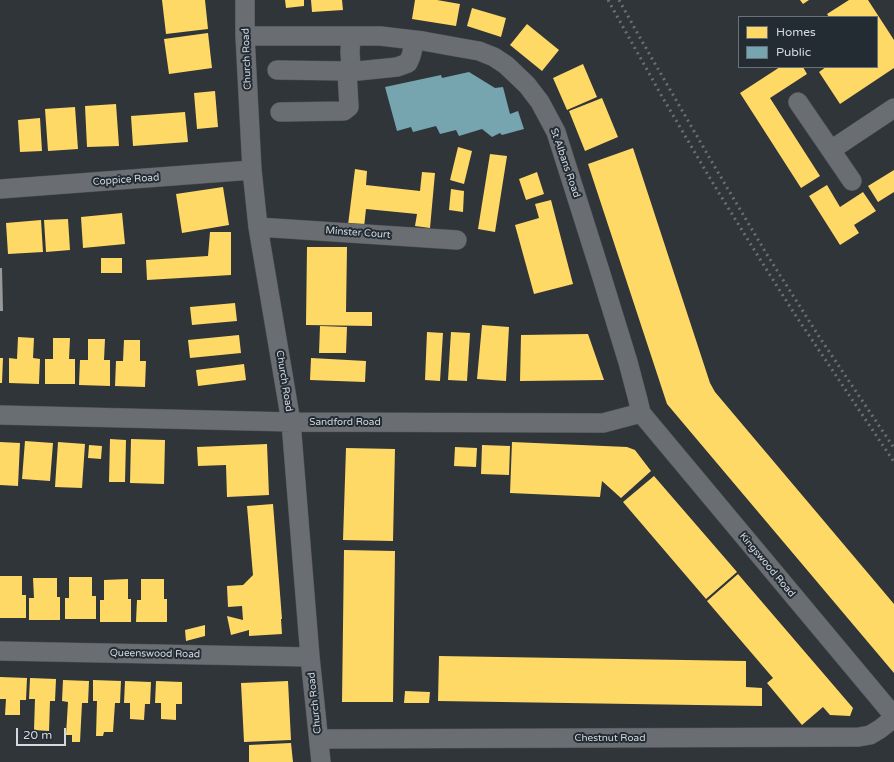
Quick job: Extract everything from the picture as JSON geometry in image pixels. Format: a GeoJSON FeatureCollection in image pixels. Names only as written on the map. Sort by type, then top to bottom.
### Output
{"type":"FeatureCollection","features":[{"type":"Feature","properties":{"kind":"street","name":"Church Road"},"geometry":{"type":"LineString","coordinates":[[245,0],[245,36],[252,170],[258,226],[291,422],[310,657],[321,762]]}},
{"type":"Feature","properties":{"kind":"street","name":"St Albans Road"},"geometry":{"type":"LineString","coordinates":[[245,36],[380,36],[415,40],[479,51],[494,57],[517,74],[528,85],[540,102],[556,132],[628,362],[641,413]]}},
{"type":"Feature","properties":{"kind":"street"},"geometry":{"type":"LineString","coordinates":[[280,112],[344,111],[349,107],[351,36]]}},
{"type":"Feature","properties":{"kind":"street"},"geometry":{"type":"LineString","coordinates":[[277,70],[349,69],[358,71],[397,67],[408,63],[415,40]]}},
{"type":"Feature","properties":{"kind":"street"},"geometry":{"type":"LineString","coordinates":[[798,102],[852,181]]}},
{"type":"Feature","properties":{"kind":"street"},"geometry":{"type":"LineString","coordinates":[[831,150],[894,108]]}},
{"type":"Feature","properties":{"kind":"street","name":"Coppice Road"},"geometry":{"type":"LineString","coordinates":[[0,189],[252,170]]}},
{"type":"Feature","properties":{"kind":"street","name":"Minster Court"},"geometry":{"type":"LineString","coordinates":[[258,226],[457,240]]}},
{"type":"Feature","properties":{"kind":"street","name":"Sandford Road"},"geometry":{"type":"LineString","coordinates":[[0,415],[291,422],[603,423],[641,413]]}},
{"type":"Feature","properties":{"kind":"street","name":"Kingswood Road"},"geometry":{"type":"LineString","coordinates":[[641,413],[894,717]]}},
{"type":"Feature","properties":{"kind":"street","name":"Queenswood Road"},"geometry":{"type":"LineString","coordinates":[[0,651],[310,657]]}},
{"type":"Feature","properties":{"kind":"street","name":"Chestnut Road"},"geometry":{"type":"LineString","coordinates":[[319,739],[859,738],[870,735],[894,717]]}},
{"type":"Feature","properties":{"kind":"building: Homes"},"geometry":{"type":"Polygon","coordinates":[[[162,0],[205,0],[208,29],[166,34],[162,0]]]}},
{"type":"Feature","properties":{"kind":"building: Homes"},"geometry":{"type":"Polygon","coordinates":[[[285,0],[304,0],[304,6],[286,8],[285,0]]]}},
{"type":"Feature","properties":{"kind":"building: Homes"},"geometry":{"type":"Polygon","coordinates":[[[311,0],[342,0],[343,10],[312,12],[311,0]]]}},
{"type":"Feature","properties":{"kind":"building: Homes"},"geometry":{"type":"Polygon","coordinates":[[[415,0],[437,0],[460,4],[456,26],[412,19],[415,0]]]}},
{"type":"Feature","properties":{"kind":"building: Homes"},"geometry":{"type":"Polygon","coordinates":[[[800,0],[809,0],[803,4],[800,0]]]}},
{"type":"Feature","properties":{"kind":"building: Homes"},"geometry":{"type":"Polygon","coordinates":[[[849,0],[868,0],[894,40],[894,68],[840,104],[819,72],[825,68],[878,68],[878,16],[828,16],[827,14],[849,0]]]}},
{"type":"Feature","properties":{"kind":"building: Homes"},"geometry":{"type":"Polygon","coordinates":[[[472,8],[506,18],[501,37],[467,26],[472,8]]]}},
{"type":"Feature","properties":{"kind":"building: Homes"},"geometry":{"type":"Polygon","coordinates":[[[527,24],[559,50],[542,71],[510,45],[527,24]]]}},
{"type":"Feature","properties":{"kind":"building: Homes"},"geometry":{"type":"Polygon","coordinates":[[[208,33],[212,68],[169,74],[164,39],[208,33]]]}},
{"type":"Feature","properties":{"kind":"building: Homes"},"geometry":{"type":"Polygon","coordinates":[[[583,64],[597,97],[567,110],[553,78],[583,64]]]}},
{"type":"Feature","properties":{"kind":"building: Homes"},"geometry":{"type":"Polygon","coordinates":[[[778,68],[804,68],[807,74],[770,98],[820,176],[801,188],[740,93],[778,68]]]}},
{"type":"Feature","properties":{"kind":"building: Homes"},"geometry":{"type":"Polygon","coordinates":[[[215,91],[218,127],[197,129],[194,93],[215,91]]]}},
{"type":"Feature","properties":{"kind":"building: Homes"},"geometry":{"type":"Polygon","coordinates":[[[602,98],[618,137],[585,151],[569,111],[602,98]]]}},
{"type":"Feature","properties":{"kind":"building: Homes"},"geometry":{"type":"Polygon","coordinates":[[[116,104],[119,146],[87,147],[85,106],[116,104]]]}},
{"type":"Feature","properties":{"kind":"building: Homes"},"geometry":{"type":"Polygon","coordinates":[[[75,107],[78,149],[48,151],[45,109],[75,107]]]}},
{"type":"Feature","properties":{"kind":"building: Homes"},"geometry":{"type":"Polygon","coordinates":[[[185,112],[188,142],[133,146],[131,116],[185,112]]]}},
{"type":"Feature","properties":{"kind":"building: Homes"},"geometry":{"type":"Polygon","coordinates":[[[40,118],[42,151],[20,152],[18,120],[40,118]]]}},
{"type":"Feature","properties":{"kind":"building: Homes"},"geometry":{"type":"Polygon","coordinates":[[[458,147],[472,151],[464,184],[450,180],[458,147]]]}},
{"type":"Feature","properties":{"kind":"building: Homes"},"geometry":{"type":"Polygon","coordinates":[[[633,148],[710,383],[715,392],[894,604],[894,673],[667,404],[588,164],[633,148]]]}},
{"type":"Feature","properties":{"kind":"building: Homes"},"geometry":{"type":"Polygon","coordinates":[[[490,154],[507,156],[495,232],[478,229],[490,154]]]}},
{"type":"Feature","properties":{"kind":"building: Homes"},"geometry":{"type":"Polygon","coordinates":[[[355,169],[367,171],[366,185],[420,191],[422,172],[435,173],[430,228],[415,226],[417,214],[366,209],[364,227],[348,225],[355,169]]]}},
{"type":"Feature","properties":{"kind":"building: Homes"},"geometry":{"type":"Polygon","coordinates":[[[894,170],[894,192],[878,202],[868,186],[894,170]]]}},
{"type":"Feature","properties":{"kind":"building: Homes"},"geometry":{"type":"Polygon","coordinates":[[[537,172],[544,194],[526,200],[519,179],[537,172]]]}},
{"type":"Feature","properties":{"kind":"building: Homes"},"geometry":{"type":"Polygon","coordinates":[[[827,185],[840,207],[863,192],[876,211],[854,225],[859,233],[840,245],[809,196],[827,185]]]}},
{"type":"Feature","properties":{"kind":"building: Homes"},"geometry":{"type":"Polygon","coordinates":[[[223,187],[229,225],[182,233],[176,194],[223,187]]]}},
{"type":"Feature","properties":{"kind":"building: Homes"},"geometry":{"type":"Polygon","coordinates":[[[451,189],[464,191],[463,212],[449,210],[451,189]]]}},
{"type":"Feature","properties":{"kind":"building: Homes"},"geometry":{"type":"Polygon","coordinates":[[[551,200],[573,284],[534,294],[515,225],[539,218],[535,204],[551,200]]]}},
{"type":"Feature","properties":{"kind":"building: Homes"},"geometry":{"type":"Polygon","coordinates":[[[122,213],[125,244],[83,248],[81,217],[122,213]]]}},
{"type":"Feature","properties":{"kind":"building: Homes"},"geometry":{"type":"Polygon","coordinates":[[[68,219],[70,250],[46,252],[44,220],[68,219]]]}},
{"type":"Feature","properties":{"kind":"building: Homes"},"geometry":{"type":"Polygon","coordinates":[[[41,220],[43,252],[8,254],[6,223],[41,220]]]}},
{"type":"Feature","properties":{"kind":"building: Homes"},"geometry":{"type":"Polygon","coordinates":[[[210,232],[231,232],[231,275],[147,280],[146,260],[208,256],[210,232]]]}},
{"type":"Feature","properties":{"kind":"building: Homes"},"geometry":{"type":"Polygon","coordinates":[[[307,247],[347,247],[346,312],[372,312],[372,326],[306,325],[307,247]]]}},
{"type":"Feature","properties":{"kind":"building: Homes"},"geometry":{"type":"Polygon","coordinates":[[[101,258],[122,258],[122,273],[101,273],[101,258]]]}},
{"type":"Feature","properties":{"kind":"building: Homes"},"geometry":{"type":"Polygon","coordinates":[[[235,303],[237,321],[192,325],[190,307],[235,303]]]}},
{"type":"Feature","properties":{"kind":"building: Homes"},"geometry":{"type":"Polygon","coordinates":[[[482,325],[509,327],[506,381],[477,379],[482,325]]]}},
{"type":"Feature","properties":{"kind":"building: Homes"},"geometry":{"type":"Polygon","coordinates":[[[320,326],[347,327],[346,353],[319,353],[320,326]]]}},
{"type":"Feature","properties":{"kind":"building: Homes"},"geometry":{"type":"Polygon","coordinates":[[[427,332],[443,333],[440,381],[425,380],[427,332]]]}},
{"type":"Feature","properties":{"kind":"building: Homes"},"geometry":{"type":"Polygon","coordinates":[[[451,332],[470,333],[467,381],[448,380],[451,332]]]}},
{"type":"Feature","properties":{"kind":"building: Homes"},"geometry":{"type":"Polygon","coordinates":[[[588,334],[604,380],[520,381],[521,335],[588,334]]]}},
{"type":"Feature","properties":{"kind":"building: Homes"},"geometry":{"type":"Polygon","coordinates":[[[239,335],[241,353],[190,358],[188,340],[239,335]]]}},
{"type":"Feature","properties":{"kind":"building: Homes"},"geometry":{"type":"Polygon","coordinates":[[[18,337],[34,338],[33,358],[40,359],[39,384],[9,383],[9,358],[17,359],[18,337]]]}},
{"type":"Feature","properties":{"kind":"building: Homes"},"geometry":{"type":"Polygon","coordinates":[[[53,338],[70,338],[69,359],[75,359],[75,384],[45,384],[45,359],[53,359],[53,338]]]}},
{"type":"Feature","properties":{"kind":"building: Homes"},"geometry":{"type":"Polygon","coordinates":[[[88,339],[105,339],[104,360],[110,360],[110,386],[79,385],[80,360],[88,360],[88,339]]]}},
{"type":"Feature","properties":{"kind":"building: Homes"},"geometry":{"type":"Polygon","coordinates":[[[124,340],[140,340],[140,361],[146,361],[145,387],[115,386],[116,361],[123,361],[124,340]]]}},
{"type":"Feature","properties":{"kind":"building: Homes"},"geometry":{"type":"Polygon","coordinates":[[[0,358],[3,358],[2,383],[0,383],[0,358]]]}},
{"type":"Feature","properties":{"kind":"building: Homes"},"geometry":{"type":"Polygon","coordinates":[[[311,358],[366,361],[365,382],[310,380],[311,358]]]}},
{"type":"Feature","properties":{"kind":"building: Homes"},"geometry":{"type":"Polygon","coordinates":[[[244,364],[246,380],[198,386],[196,370],[244,364]]]}},
{"type":"Feature","properties":{"kind":"building: Homes"},"geometry":{"type":"Polygon","coordinates":[[[110,439],[126,440],[125,482],[109,482],[110,439]]]}},
{"type":"Feature","properties":{"kind":"building: Homes"},"geometry":{"type":"Polygon","coordinates":[[[131,439],[165,440],[164,484],[130,483],[131,439]]]}},
{"type":"Feature","properties":{"kind":"building: Homes"},"geometry":{"type":"Polygon","coordinates":[[[25,441],[53,443],[50,481],[22,479],[25,441]]]}},
{"type":"Feature","properties":{"kind":"building: Homes"},"geometry":{"type":"Polygon","coordinates":[[[0,442],[20,443],[18,486],[0,485],[0,442]]]}},
{"type":"Feature","properties":{"kind":"building: Homes"},"geometry":{"type":"Polygon","coordinates":[[[58,442],[85,444],[82,488],[55,487],[58,442]]]}},
{"type":"Feature","properties":{"kind":"building: Homes"},"geometry":{"type":"Polygon","coordinates":[[[512,442],[627,447],[635,450],[651,471],[621,498],[602,481],[600,497],[510,493],[512,442]]]}},
{"type":"Feature","properties":{"kind":"building: Homes"},"geometry":{"type":"Polygon","coordinates":[[[267,444],[269,495],[227,497],[226,465],[198,466],[197,447],[267,444]]]}},
{"type":"Feature","properties":{"kind":"building: Homes"},"geometry":{"type":"Polygon","coordinates":[[[89,445],[102,446],[101,459],[88,458],[89,445]]]}},
{"type":"Feature","properties":{"kind":"building: Homes"},"geometry":{"type":"Polygon","coordinates":[[[482,445],[510,446],[509,475],[481,474],[482,445]]]}},
{"type":"Feature","properties":{"kind":"building: Homes"},"geometry":{"type":"Polygon","coordinates":[[[455,447],[477,448],[476,467],[454,466],[455,447]]]}},
{"type":"Feature","properties":{"kind":"building: Homes"},"geometry":{"type":"Polygon","coordinates":[[[346,448],[395,449],[393,541],[343,540],[346,448]]]}},
{"type":"Feature","properties":{"kind":"building: Homes"},"geometry":{"type":"Polygon","coordinates":[[[654,476],[737,572],[706,599],[623,502],[654,476]]]}},
{"type":"Feature","properties":{"kind":"building: Homes"},"geometry":{"type":"Polygon","coordinates":[[[273,504],[282,634],[249,636],[249,630],[231,635],[227,616],[243,620],[242,606],[228,607],[227,586],[243,585],[253,575],[247,506],[273,504]]]}},
{"type":"Feature","properties":{"kind":"building: Homes"},"geometry":{"type":"Polygon","coordinates":[[[344,550],[395,551],[393,702],[342,702],[344,550]]]}},
{"type":"Feature","properties":{"kind":"building: Homes"},"geometry":{"type":"Polygon","coordinates":[[[738,574],[853,708],[850,716],[830,715],[823,707],[802,725],[767,683],[773,678],[707,601],[738,574]]]}},
{"type":"Feature","properties":{"kind":"building: Homes"},"geometry":{"type":"Polygon","coordinates":[[[0,576],[22,576],[22,595],[26,595],[26,618],[0,618],[0,576]]]}},
{"type":"Feature","properties":{"kind":"building: Homes"},"geometry":{"type":"Polygon","coordinates":[[[69,577],[92,577],[92,596],[96,596],[96,619],[65,619],[65,598],[69,598],[69,577]]]}},
{"type":"Feature","properties":{"kind":"building: Homes"},"geometry":{"type":"Polygon","coordinates":[[[33,578],[57,578],[57,597],[60,597],[60,620],[29,620],[29,598],[34,598],[33,578]]]}},
{"type":"Feature","properties":{"kind":"building: Homes"},"geometry":{"type":"Polygon","coordinates":[[[128,579],[128,599],[131,599],[131,622],[100,622],[100,600],[104,600],[104,580],[128,579]]]}},
{"type":"Feature","properties":{"kind":"building: Homes"},"geometry":{"type":"Polygon","coordinates":[[[141,579],[164,579],[164,599],[167,599],[167,622],[136,622],[137,600],[141,600],[141,579]]]}},
{"type":"Feature","properties":{"kind":"building: Homes"},"geometry":{"type":"Polygon","coordinates":[[[205,625],[205,636],[186,641],[185,630],[205,625]]]}},
{"type":"Feature","properties":{"kind":"building: Homes"},"geometry":{"type":"Polygon","coordinates":[[[439,656],[746,661],[746,687],[762,688],[762,706],[438,701],[439,656]]]}},
{"type":"Feature","properties":{"kind":"building: Homes"},"geometry":{"type":"Polygon","coordinates":[[[0,677],[27,678],[26,700],[20,700],[20,715],[5,715],[6,699],[0,699],[0,677]]]}},
{"type":"Feature","properties":{"kind":"building: Homes"},"geometry":{"type":"Polygon","coordinates":[[[30,678],[56,679],[55,701],[50,701],[49,731],[34,730],[35,699],[29,699],[30,678]]]}},
{"type":"Feature","properties":{"kind":"building: Homes"},"geometry":{"type":"Polygon","coordinates":[[[63,680],[89,681],[88,703],[82,703],[80,742],[72,742],[72,735],[66,735],[68,702],[62,701],[63,680]]]}},
{"type":"Feature","properties":{"kind":"building: Homes"},"geometry":{"type":"Polygon","coordinates":[[[93,680],[121,681],[120,703],[115,703],[113,732],[104,732],[103,736],[96,736],[97,701],[93,701],[93,680]]]}},
{"type":"Feature","properties":{"kind":"building: Homes"},"geometry":{"type":"Polygon","coordinates":[[[125,681],[151,682],[150,704],[145,704],[144,720],[130,719],[130,703],[124,703],[125,681]]]}},
{"type":"Feature","properties":{"kind":"building: Homes"},"geometry":{"type":"Polygon","coordinates":[[[156,681],[182,682],[182,704],[176,704],[176,720],[161,719],[161,703],[155,703],[156,681]]]}},
{"type":"Feature","properties":{"kind":"building: Homes"},"geometry":{"type":"Polygon","coordinates":[[[288,681],[291,740],[244,742],[241,683],[288,681]]]}},
{"type":"Feature","properties":{"kind":"building: Homes"},"geometry":{"type":"Polygon","coordinates":[[[405,691],[430,692],[429,703],[404,703],[405,691]]]}},
{"type":"Feature","properties":{"kind":"building: Homes"},"geometry":{"type":"Polygon","coordinates":[[[291,743],[293,762],[249,762],[249,745],[291,743]]]}},
{"type":"Feature","properties":{"kind":"building: Public"},"geometry":{"type":"Polygon","coordinates":[[[469,72],[495,88],[503,87],[510,114],[518,111],[524,129],[502,135],[500,133],[492,137],[482,129],[459,136],[456,130],[440,134],[436,126],[413,132],[411,127],[397,131],[385,87],[441,75],[442,78],[469,72]]]}},
{"type":"Feature","properties":{"kind":"building: Industry"},"geometry":{"type":"Polygon","coordinates":[[[0,268],[2,268],[3,311],[0,311],[0,268]]]}},
{"type":"Feature","properties":{"kind":"railway"},"geometry":{"type":"LineString","coordinates":[[608,0],[660,93],[758,256],[794,313],[894,462]]}},
{"type":"Feature","properties":{"kind":"railway"},"geometry":{"type":"LineString","coordinates":[[619,0],[766,253],[818,335],[894,448]]}}]}
